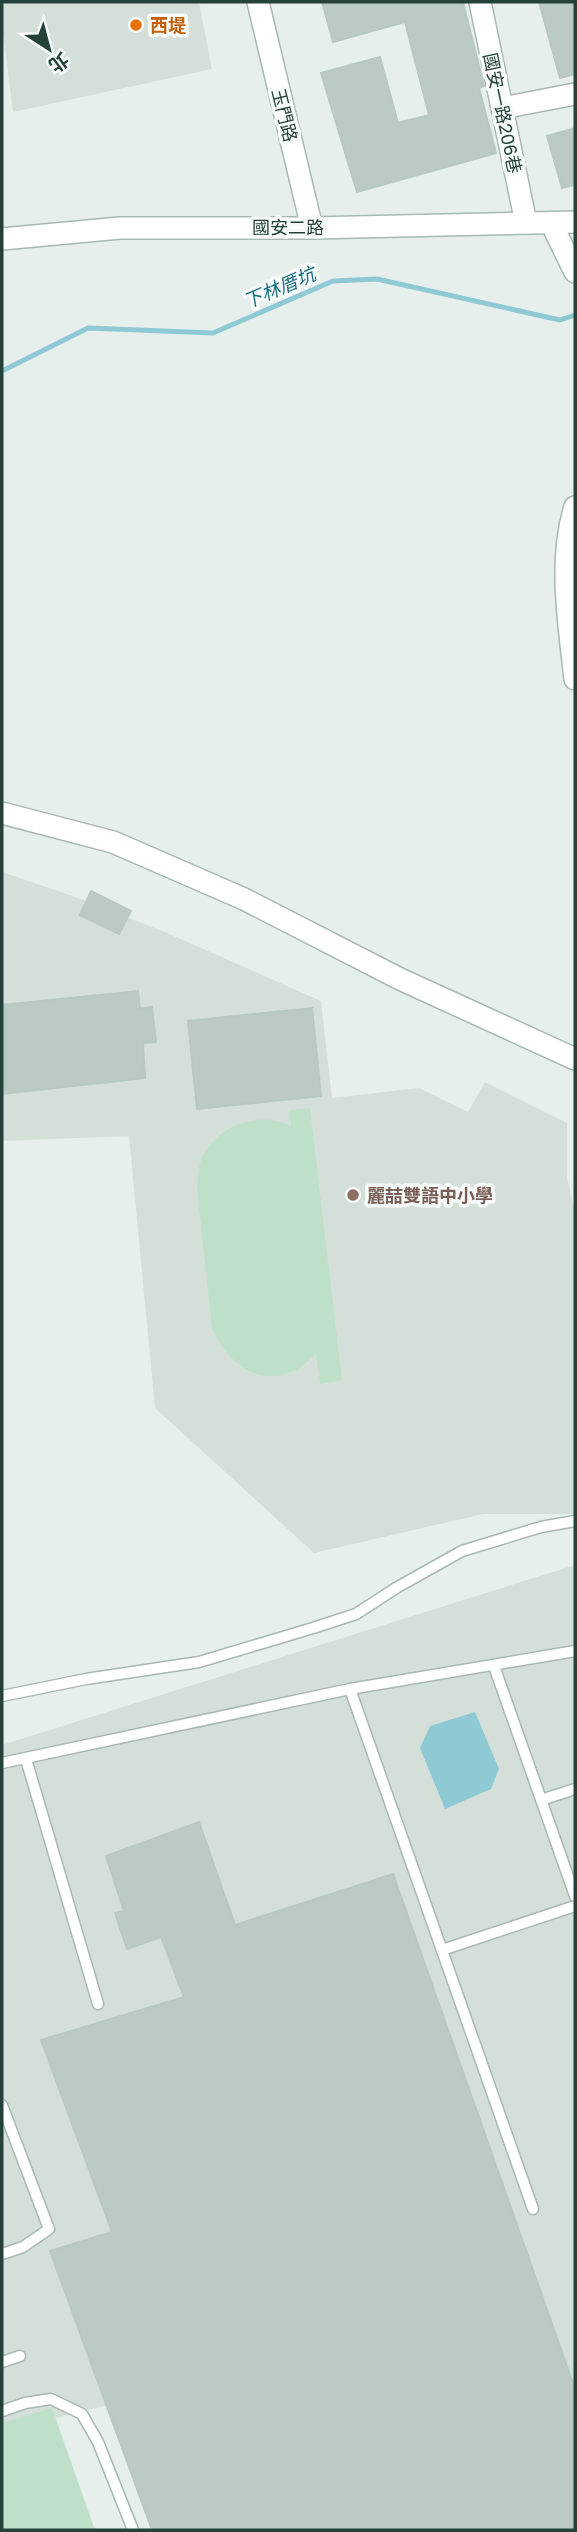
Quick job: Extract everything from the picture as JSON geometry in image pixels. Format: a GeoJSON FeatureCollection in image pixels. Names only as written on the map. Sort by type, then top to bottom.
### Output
{"type":"FeatureCollection","features":[{"type":"Feature","properties":{"kind":"street","name":"玉門路"},"geometry":{"type":"LineString","coordinates":[[258,2],[312,228]]}},
{"type":"Feature","properties":{"kind":"street","name":"國安一路206巷"},"geometry":{"type":"LineString","coordinates":[[480,2],[526,223]]}},
{"type":"Feature","properties":{"kind":"street"},"geometry":{"type":"LineString","coordinates":[[502,108],[575,94]]}},
{"type":"Feature","properties":{"kind":"street","name":"國安二路"},"geometry":{"type":"LineString","coordinates":[[2,239],[120,228],[312,228],[575,222]]}},
{"type":"Feature","properties":{"kind":"street"},"geometry":{"type":"LineString","coordinates":[[551,223],[575,272]]}},
{"type":"Feature","properties":{"kind":"street"},"geometry":{"type":"LineString","coordinates":[[575,507],[569,527],[566,604],[575,678]]}},
{"type":"Feature","properties":{"kind":"street"},"geometry":{"type":"LineString","coordinates":[[2,813],[113,842],[244,899],[400,979],[575,1059]]}},
{"type":"Feature","properties":{"kind":"lane"},"geometry":{"type":"LineString","coordinates":[[2,1696],[86,1679],[199,1662],[313,1628],[356,1614],[462,1551],[541,1527],[575,1521]]}},
{"type":"Feature","properties":{"kind":"lane"},"geometry":{"type":"LineString","coordinates":[[2,1763],[351,1689],[575,1651]]}},
{"type":"Feature","properties":{"kind":"lane"},"geometry":{"type":"LineString","coordinates":[[495,1666],[575,1896]]}},
{"type":"Feature","properties":{"kind":"lane"},"geometry":{"type":"LineString","coordinates":[[351,1689],[533,2209]]}},
{"type":"Feature","properties":{"kind":"lane"},"geometry":{"type":"LineString","coordinates":[[26,1759],[98,2004]]}},
{"type":"Feature","properties":{"kind":"lane"},"geometry":{"type":"LineString","coordinates":[[541,1800],[575,1789]]}},
{"type":"Feature","properties":{"kind":"lane"},"geometry":{"type":"LineString","coordinates":[[442,1950],[575,1906]]}},
{"type":"Feature","properties":{"kind":"lane"},"geometry":{"type":"LineString","coordinates":[[2,2105],[49,2230],[23,2247],[2,2254]]}},
{"type":"Feature","properties":{"kind":"lane"},"geometry":{"type":"LineString","coordinates":[[2,2362],[20,2356]]}},
{"type":"Feature","properties":{"kind":"lane"},"geometry":{"type":"LineString","coordinates":[[2,2411],[25,2403],[51,2399],[82,2414],[98,2442],[133,2530]]}},
{"type":"Feature","properties":{"kind":"shaded area"},"geometry":{"type":"Polygon","coordinates":[[[2,2],[199,2],[212,69],[13,112],[2,24],[2,2]]]}},
{"type":"Feature","properties":{"kind":"shaded area","name":"麗喆雙語中小學"},"geometry":{"type":"Polygon","coordinates":[[[2,872],[167,933],[321,1001],[332,1098],[419,1088],[468,1112],[485,1082],[567,1123],[567,1177],[575,1214],[575,1514],[483,1514],[314,1553],[155,1408],[129,1136],[2,1141],[2,872]]]}},
{"type":"Feature","properties":{"kind":"shaded area"},"geometry":{"type":"Polygon","coordinates":[[[575,1565],[575,2530],[161,2530],[119,2402],[2,2432],[2,1745],[575,1565]]]}},
{"type":"Feature","properties":{"kind":"green space"},"geometry":{"type":"Polygon","coordinates":[[[310,1108],[342,1380],[320,1384],[316,1354],[301,1367],[285,1374],[259,1375],[236,1362],[218,1341],[212,1328],[197,1189],[203,1156],[221,1134],[232,1127],[256,1120],[280,1122],[291,1127],[289,1110],[310,1108]]]}},
{"type":"Feature","properties":{"kind":"green space"},"geometry":{"type":"Polygon","coordinates":[[[52,2408],[95,2530],[2,2530],[2,2423],[52,2408]]]}},
{"type":"Feature","properties":{"kind":"water"},"geometry":{"type":"Polygon","coordinates":[[[475,1712],[499,1769],[491,1789],[445,1809],[420,1748],[430,1726],[475,1712]]]}},
{"type":"Feature","properties":{"kind":"building"},"geometry":{"type":"Polygon","coordinates":[[[322,2],[463,2],[484,86],[479,88],[496,153],[357,192],[321,73],[380,57],[398,123],[429,115],[405,22],[333,42],[322,2]]]}},
{"type":"Feature","properties":{"kind":"building"},"geometry":{"type":"Polygon","coordinates":[[[539,2],[575,2],[575,74],[560,78],[539,2]]]}},
{"type":"Feature","properties":{"kind":"building"},"geometry":{"type":"Polygon","coordinates":[[[575,128],[575,185],[562,188],[547,136],[575,128]]]}},
{"type":"Feature","properties":{"kind":"building"},"geometry":{"type":"Polygon","coordinates":[[[91,891],[131,911],[119,934],[80,915],[91,891]]]}},
{"type":"Feature","properties":{"kind":"building"},"geometry":{"type":"Polygon","coordinates":[[[138,991],[140,1009],[152,1007],[156,1042],[143,1043],[145,1078],[2,1094],[2,1005],[138,991]]]}},
{"type":"Feature","properties":{"kind":"building"},"geometry":{"type":"Polygon","coordinates":[[[312,1008],[321,1096],[197,1109],[188,1021],[312,1008]]]}},
{"type":"Feature","properties":{"kind":"building"},"geometry":{"type":"Polygon","coordinates":[[[199,1822],[235,1925],[393,1874],[575,2389],[575,2530],[152,2530],[50,2251],[112,2232],[41,2040],[184,1997],[161,1937],[127,1949],[115,1913],[124,1911],[106,1856],[199,1822]]]}},
{"type":"Feature","properties":{"kind":"waterway","name":"下林厝坑"},"geometry":{"type":"LineString","coordinates":[[2,371],[88,328],[213,333],[333,281],[377,279],[560,320],[575,315]]}},
{"type":"Feature","properties":{"kind":"place","name":"西堤"},"geometry":{"type":"Point","coordinates":[136,25]}},
{"type":"Feature","properties":{"kind":"place","name":"麗喆雙語中小學"},"geometry":{"type":"Point","coordinates":[353,1195]}}]}
